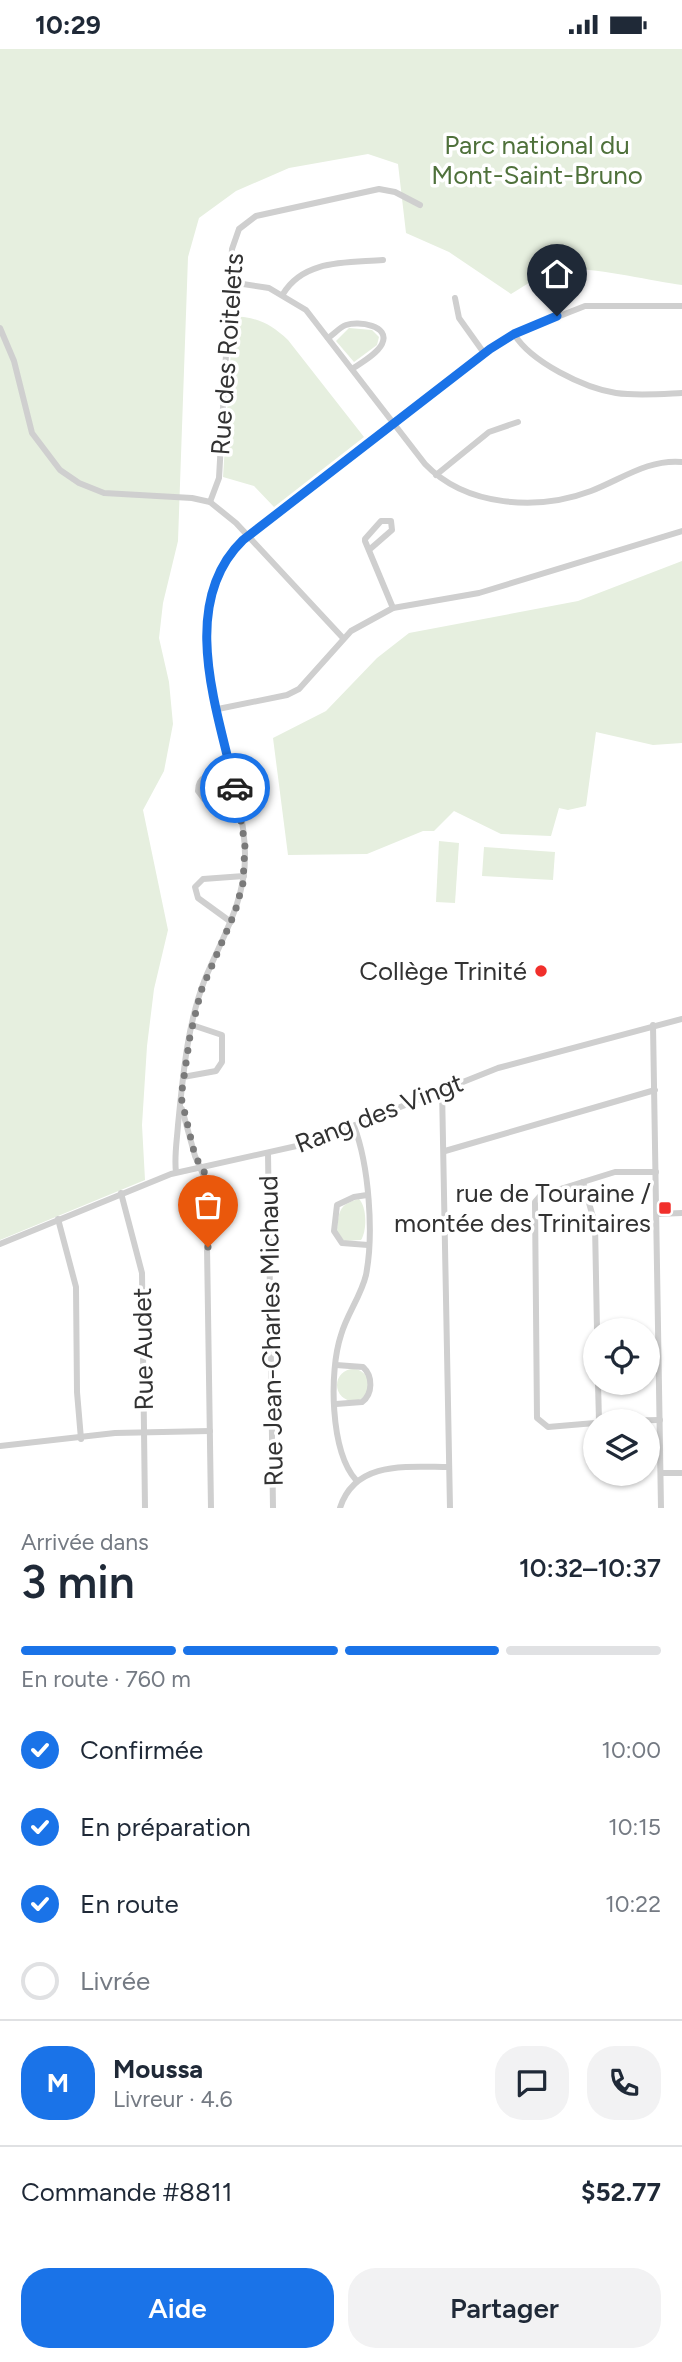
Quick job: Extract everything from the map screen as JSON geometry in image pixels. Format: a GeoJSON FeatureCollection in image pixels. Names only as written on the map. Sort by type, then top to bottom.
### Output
{"type":"FeatureCollection","features":[{"type":"Feature","properties":{"kind":"street","name":"Rue des Roitelets"},"geometry":{"type":"LineString","coordinates":[[210,502],[219,478],[230,282],[236,235],[244,224],[256,216],[382,189],[395,192],[420,205]]}},
{"type":"Feature","properties":{"kind":"street"},"geometry":{"type":"LineString","coordinates":[[283,294],[293,279],[306,270],[383,260]]}},
{"type":"Feature","properties":{"kind":"street"},"geometry":{"type":"LineString","coordinates":[[230,282],[260,285],[283,294],[306,310],[436,475],[480,497],[515,502],[575,496],[654,463],[682,462]]}},
{"type":"Feature","properties":{"kind":"street"},"geometry":{"type":"LineString","coordinates":[[455,297],[459,318],[484,353]]}},
{"type":"Feature","properties":{"kind":"street"},"geometry":{"type":"LineString","coordinates":[[176,1172],[183,1077],[192,1025],[201,991],[231,922],[244,876],[245,844],[240,811],[206,641],[207,608],[223,566],[248,536],[484,353],[514,334],[585,306],[682,306]]}},
{"type":"Feature","properties":{"kind":"street"},"geometry":{"type":"LineString","coordinates":[[328,338],[350,324],[373,326],[380,330],[383,338],[381,346],[352,369]]}},
{"type":"Feature","properties":{"kind":"street"},"geometry":{"type":"LineString","coordinates":[[0,328],[15,361],[32,433],[60,470],[79,483],[104,493],[192,498],[210,502],[248,536],[343,638]]}},
{"type":"Feature","properties":{"kind":"street"},"geometry":{"type":"LineString","coordinates":[[514,334],[528,352],[543,363],[603,390],[622,394],[682,393]]}},
{"type":"Feature","properties":{"kind":"street"},"geometry":{"type":"LineString","coordinates":[[436,475],[489,432],[519,422]]}},
{"type":"Feature","properties":{"kind":"street"},"geometry":{"type":"LineString","coordinates":[[369,550],[391,532],[391,521],[383,519],[365,539],[369,550],[393,608]]}},
{"type":"Feature","properties":{"kind":"street"},"geometry":{"type":"LineString","coordinates":[[218,709],[287,695],[299,689],[316,673],[343,638],[359,624],[393,608],[479,593],[682,531]]}},
{"type":"Feature","properties":{"kind":"street"},"geometry":{"type":"LineString","coordinates":[[231,770],[204,778],[198,783],[198,791],[204,799],[240,811]]}},
{"type":"Feature","properties":{"kind":"street"},"geometry":{"type":"LineString","coordinates":[[231,922],[198,898],[195,887],[203,880],[244,876]]}},
{"type":"Feature","properties":{"kind":"street","name":"Rang des Vingt"},"geometry":{"type":"LineString","coordinates":[[0,1244],[176,1172],[321,1139],[442,1089],[518,1062],[682,1019]]}},
{"type":"Feature","properties":{"kind":"street"},"geometry":{"type":"LineString","coordinates":[[183,1077],[216,1070],[223,1061],[222,1035],[192,1025]]}},
{"type":"Feature","properties":{"kind":"street"},"geometry":{"type":"LineString","coordinates":[[653,1025],[660,1409]]}},
{"type":"Feature","properties":{"kind":"street"},"geometry":{"type":"LineString","coordinates":[[442,1089],[450,1508]]}},
{"type":"Feature","properties":{"kind":"street"},"geometry":{"type":"LineString","coordinates":[[445,1151],[655,1090]]}},
{"type":"Feature","properties":{"kind":"street"},"geometry":{"type":"LineString","coordinates":[[181,1097],[195,1156],[202,1167],[207,1194],[211,1508]]}},
{"type":"Feature","properties":{"kind":"street"},"geometry":{"type":"LineString","coordinates":[[354,1126],[365,1163],[368,1245],[365,1276],[342,1331],[336,1365],[336,1404],[339,1447],[347,1468],[356,1481]]}},
{"type":"Feature","properties":{"kind":"street","name":"Rue Jean-Charles Michaud"},"geometry":{"type":"LineString","coordinates":[[268,1153],[273,1508]]}},
{"type":"Feature","properties":{"kind":"street"},"geometry":{"type":"LineString","coordinates":[[583,1423],[548,1427],[540,1423],[537,1416],[535,1202],[541,1195],[619,1171],[656,1171]]}},
{"type":"Feature","properties":{"kind":"street"},"geometry":{"type":"LineString","coordinates":[[583,1182],[595,1224],[597,1318]]}},
{"type":"Feature","properties":{"kind":"street","name":"Rue Audet"},"geometry":{"type":"LineString","coordinates":[[121,1193],[142,1273],[145,1508]]}},
{"type":"Feature","properties":{"kind":"street"},"geometry":{"type":"LineString","coordinates":[[368,1195],[354,1197],[337,1205],[334,1231],[342,1243],[368,1245]]}},
{"type":"Feature","properties":{"kind":"street"},"geometry":{"type":"LineString","coordinates":[[657,1214],[682,1213]]}},
{"type":"Feature","properties":{"kind":"street"},"geometry":{"type":"LineString","coordinates":[[58,1220],[76,1287],[77,1392],[81,1439]]}},
{"type":"Feature","properties":{"kind":"street"},"geometry":{"type":"LineString","coordinates":[[336,1365],[364,1368],[370,1385],[368,1397],[362,1402],[336,1404]]}},
{"type":"Feature","properties":{"kind":"street"},"geometry":{"type":"LineString","coordinates":[[660,1420],[661,1508]]}},
{"type":"Feature","properties":{"kind":"street"},"geometry":{"type":"LineString","coordinates":[[0,1446],[145,1432],[210,1431]]}},
{"type":"Feature","properties":{"kind":"street"},"geometry":{"type":"LineString","coordinates":[[340,1508],[356,1481],[383,1469],[449,1467]]}},
{"type":"Feature","properties":{"kind":"street"},"geometry":{"type":"LineString","coordinates":[[661,1473],[682,1473]]}},
{"type":"Feature","properties":{"kind":"green space","name":"Parc national du Mont-Saint-Bruno"},"geometry":{"type":"Polygon","coordinates":[[[0,49],[682,49],[682,285],[598,271],[566,269],[548,272],[511,294],[449,252],[406,233],[398,164],[368,154],[289,168],[236,191],[199,218],[188,257],[178,541],[163,603],[159,638],[169,682],[173,724],[164,771],[143,810],[168,930],[154,989],[147,1046],[142,1125],[145,1180],[0,1240],[0,49]]]}},
{"type":"Feature","properties":{"kind":"green space"},"geometry":{"type":"Polygon","coordinates":[[[233,316],[263,322],[288,340],[364,437],[274,507],[254,486],[223,477],[233,316]]]}},
{"type":"Feature","properties":{"kind":"green space"},"geometry":{"type":"Polygon","coordinates":[[[349,328],[372,330],[379,337],[377,345],[354,362],[336,341],[349,328]]]}},
{"type":"Feature","properties":{"kind":"green space"},"geometry":{"type":"Polygon","coordinates":[[[682,561],[682,743],[653,745],[596,732],[586,806],[568,810],[559,808],[551,836],[501,834],[454,811],[434,831],[423,831],[367,854],[288,855],[273,738],[326,711],[377,658],[409,633],[578,601],[682,561]]]}},
{"type":"Feature","properties":{"kind":"green space"},"geometry":{"type":"Polygon","coordinates":[[[439,841],[459,843],[455,903],[436,902],[439,841]]]}},
{"type":"Feature","properties":{"kind":"green space"},"geometry":{"type":"Polygon","coordinates":[[[484,847],[555,852],[553,880],[482,876],[484,847]]]}},
{"type":"Feature","properties":{"kind":"green space"},"geometry":{"type":"Polygon","coordinates":[[[359,1199],[365,1213],[363,1236],[361,1240],[344,1241],[337,1232],[339,1214],[347,1203],[359,1199]]]}},
{"type":"Feature","properties":{"kind":"green space"},"geometry":{"type":"Polygon","coordinates":[[[353,1369],[364,1374],[369,1385],[364,1396],[353,1401],[342,1396],[337,1385],[342,1374],[353,1369]]]}},
{"type":"Feature","properties":{"kind":"way so far"},"geometry":{"type":"LineString","coordinates":[[208,1247],[206,1175],[195,1156],[183,1115],[181,1097],[190,1036],[201,991],[239,902],[243,883],[245,844],[235,788]]}},
{"type":"Feature","properties":{"kind":"place","name":"Collège Trinité"},"geometry":{"type":"Point","coordinates":[541,971]}},
{"type":"Feature","properties":{"kind":"place","name":"rue de Touraine / montée des Trinitaires"},"geometry":{"type":"Point","coordinates":[665,1208]}},
{"type":"Feature","properties":{"kind":"route"},"geometry":{"type":"LineString","coordinates":[[235,788],[206,641],[206,615],[210,598],[219,573],[230,555],[243,540],[490,349],[514,334],[557,316]]}}]}
